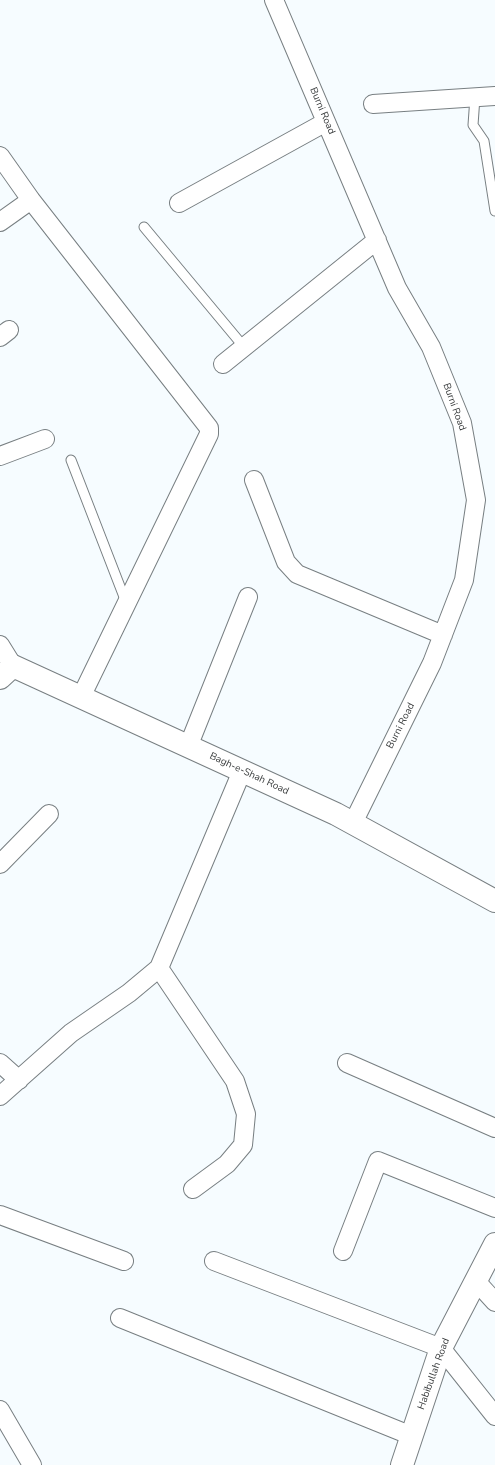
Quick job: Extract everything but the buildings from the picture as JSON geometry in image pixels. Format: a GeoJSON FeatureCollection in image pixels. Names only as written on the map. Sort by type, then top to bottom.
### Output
{"type":"FeatureCollection","features":[{"type":"Feature","properties":{"kind":"street","name":"Burni Road"},"geometry":{"type":"LineString","coordinates":[[274,0],[397,288],[431,347],[462,423],[476,500],[464,580],[432,663],[353,823]]}},
{"type":"Feature","properties":{"kind":"street"},"geometry":{"type":"LineString","coordinates":[[373,104],[495,96]]}},
{"type":"Feature","properties":{"kind":"street"},"geometry":{"type":"LineString","coordinates":[[179,203],[326,122]]}},
{"type":"Feature","properties":{"kind":"street"},"geometry":{"type":"LineString","coordinates":[[0,156],[31,200],[210,428],[209,434],[81,697]]}},
{"type":"Feature","properties":{"kind":"street"},"geometry":{"type":"LineString","coordinates":[[0,222],[31,200]]}},
{"type":"Feature","properties":{"kind":"street"},"geometry":{"type":"LineString","coordinates":[[223,364],[376,240]]}},
{"type":"Feature","properties":{"kind":"street"},"geometry":{"type":"LineString","coordinates":[[0,456],[45,439]]}},
{"type":"Feature","properties":{"kind":"street"},"geometry":{"type":"LineString","coordinates":[[254,480],[286,562],[296,574],[443,635]]}},
{"type":"Feature","properties":{"kind":"street"},"geometry":{"type":"LineString","coordinates":[[188,747],[248,597]]}},
{"type":"Feature","properties":{"kind":"street"},"geometry":{"type":"LineString","coordinates":[[0,645],[7,672]]}},
{"type":"Feature","properties":{"kind":"street","name":"Bagh-e-Shah Road"},"geometry":{"type":"LineString","coordinates":[[7,672],[81,697],[353,823],[495,901]]}},
{"type":"Feature","properties":{"kind":"street"},"geometry":{"type":"LineString","coordinates":[[0,1096],[72,1033],[129,993],[159,968],[242,771]]}},
{"type":"Feature","properties":{"kind":"street"},"geometry":{"type":"LineString","coordinates":[[0,864],[49,814]]}},
{"type":"Feature","properties":{"kind":"street"},"geometry":{"type":"LineString","coordinates":[[159,968],[235,1081],[246,1114],[243,1145],[227,1164],[193,1189]]}},
{"type":"Feature","properties":{"kind":"street"},"geometry":{"type":"LineString","coordinates":[[0,1063],[19,1080]]}},
{"type":"Feature","properties":{"kind":"street"},"geometry":{"type":"LineString","coordinates":[[347,1063],[495,1128]]}},
{"type":"Feature","properties":{"kind":"street"},"geometry":{"type":"LineString","coordinates":[[343,1252],[378,1161],[495,1208]]}},
{"type":"Feature","properties":{"kind":"street"},"geometry":{"type":"LineString","coordinates":[[0,1215],[124,1260]]}},
{"type":"Feature","properties":{"kind":"street","name":"Habibullah Road"},"geometry":{"type":"LineString","coordinates":[[402,1465],[441,1348],[495,1244]]}},
{"type":"Feature","properties":{"kind":"street"},"geometry":{"type":"LineString","coordinates":[[214,1261],[441,1348],[495,1416]]}},
{"type":"Feature","properties":{"kind":"street"},"geometry":{"type":"LineString","coordinates":[[475,1280],[495,1302]]}},
{"type":"Feature","properties":{"kind":"street"},"geometry":{"type":"LineString","coordinates":[[120,1318],[412,1436]]}},
{"type":"Feature","properties":{"kind":"street"},"geometry":{"type":"LineString","coordinates":[[0,1410],[32,1465]]}},
{"type":"Feature","properties":{"kind":"lane"},"geometry":{"type":"LineString","coordinates":[[475,97],[473,125],[484,141],[493,181],[495,211]]}},
{"type":"Feature","properties":{"kind":"lane"},"geometry":{"type":"LineString","coordinates":[[144,227],[244,347]]}},
{"type":"Feature","properties":{"kind":"lane"},"geometry":{"type":"LineString","coordinates":[[71,460],[126,602]]}}]}
